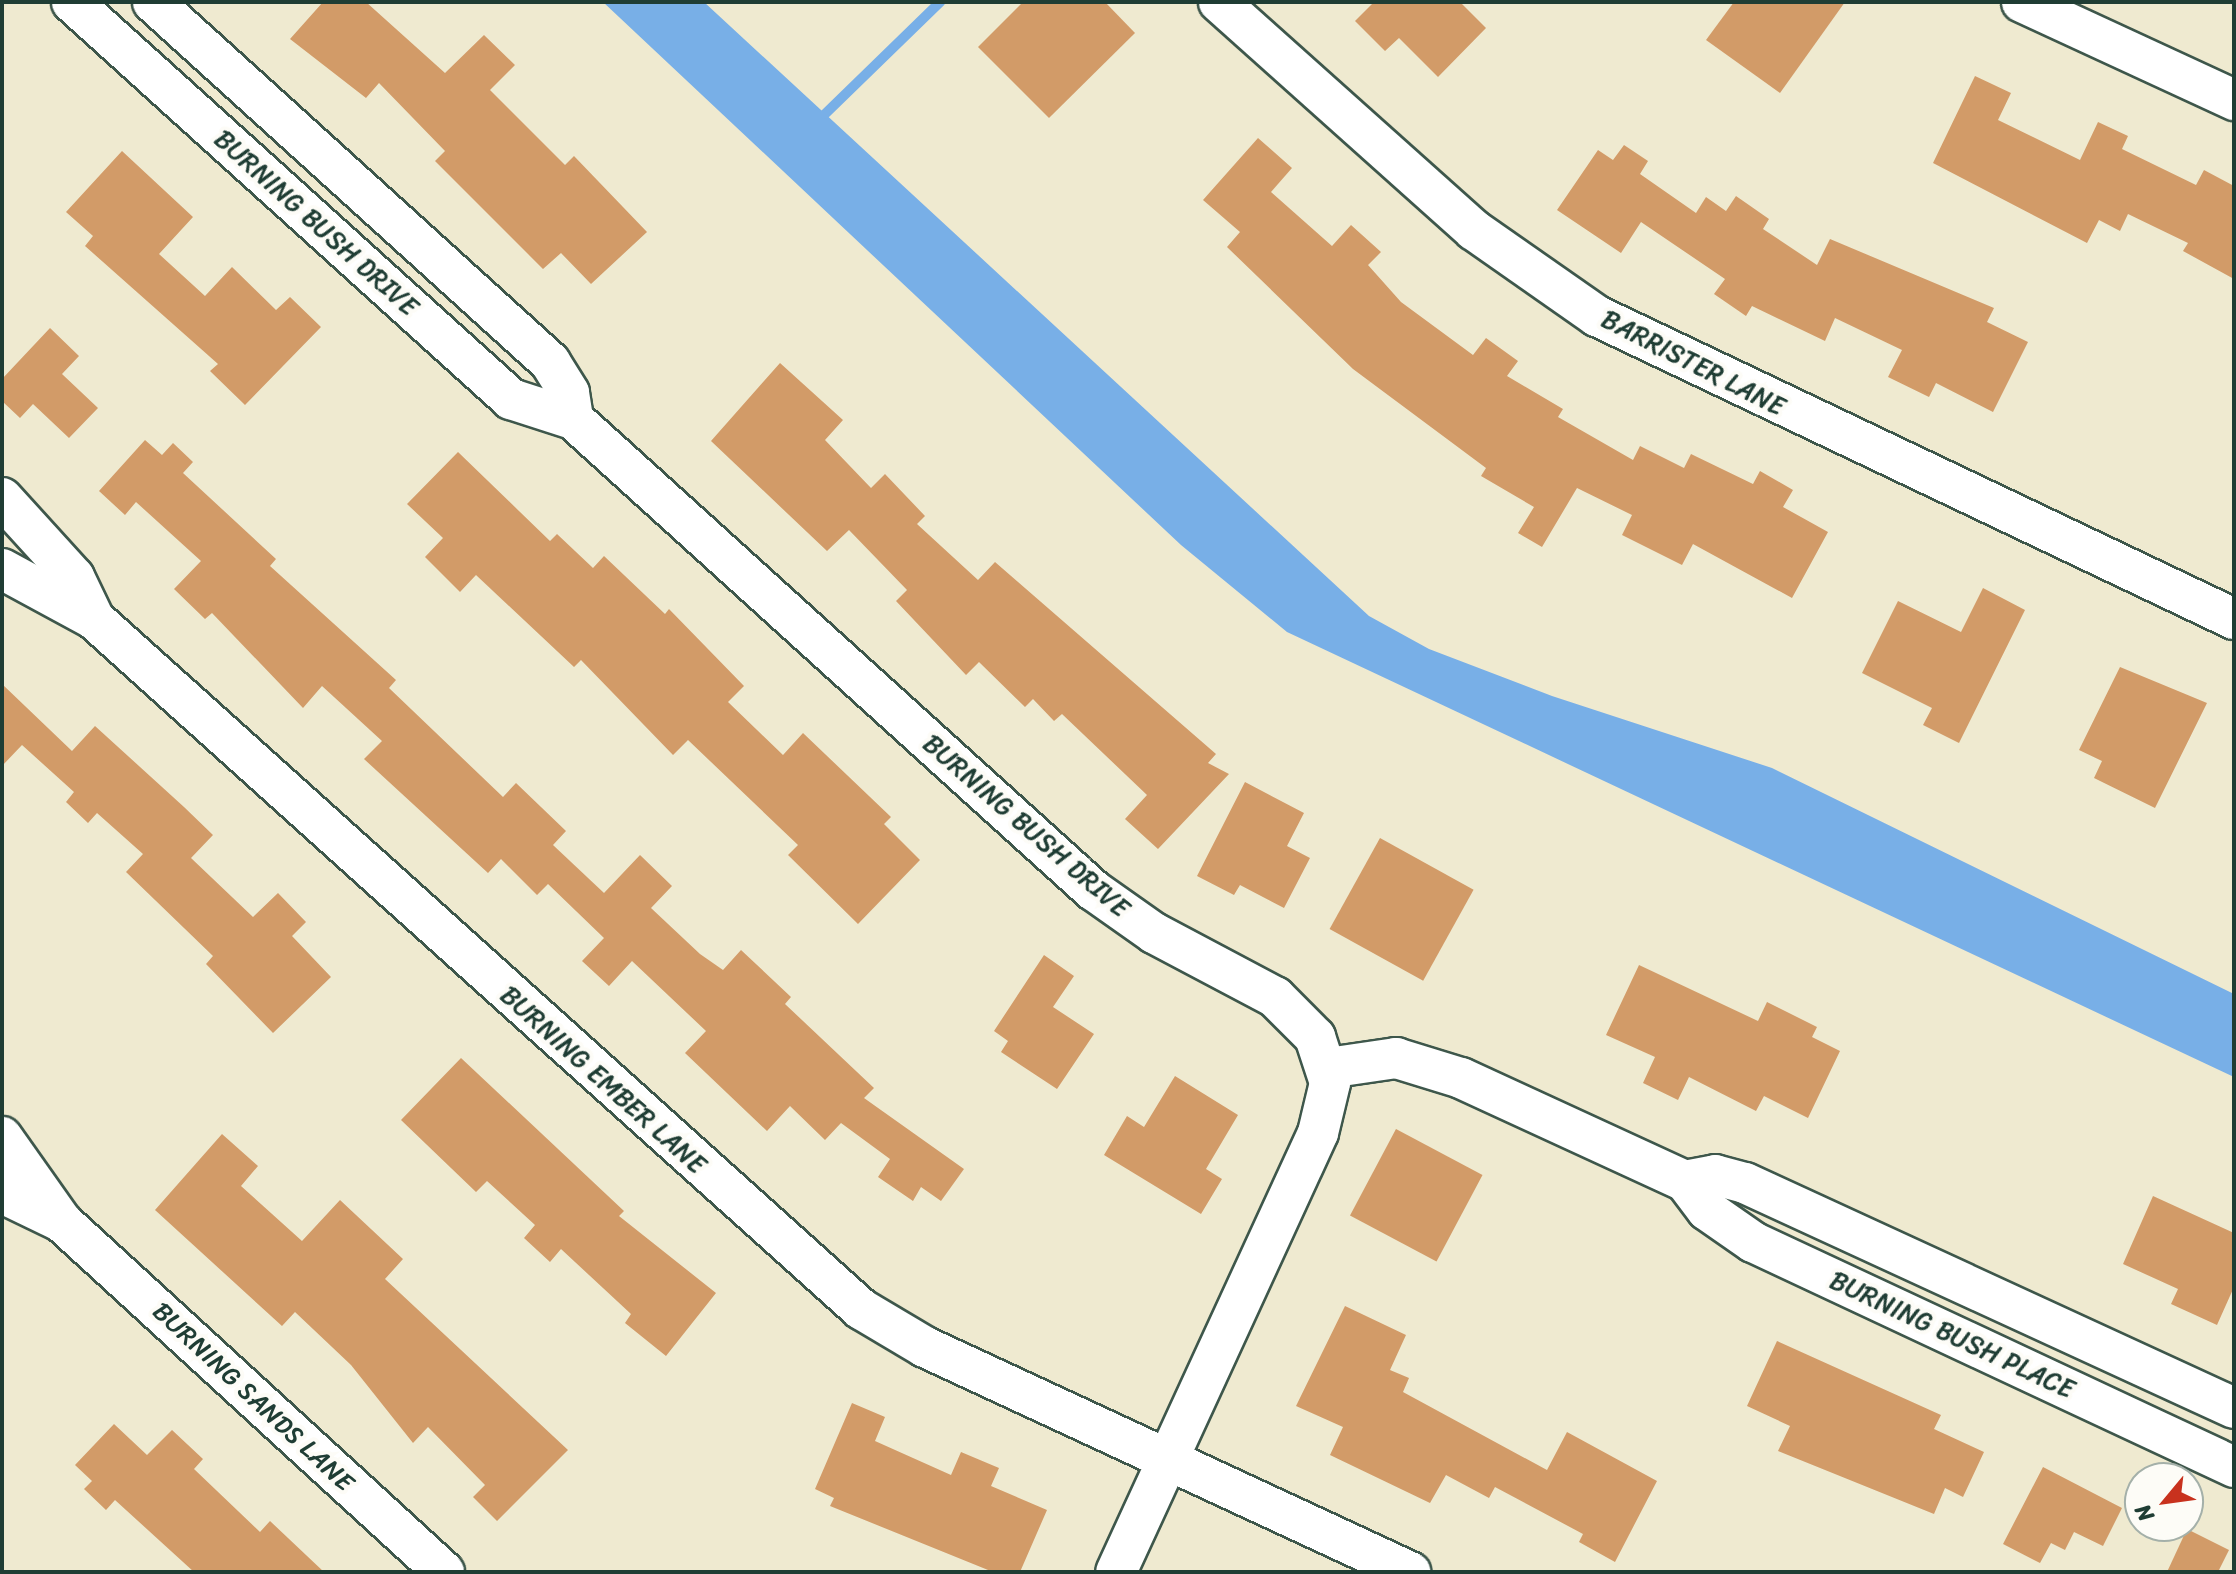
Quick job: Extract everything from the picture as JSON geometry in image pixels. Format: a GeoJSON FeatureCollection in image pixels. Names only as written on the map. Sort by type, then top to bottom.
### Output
{"type":"FeatureCollection","features":[{"type":"Feature","properties":{"kind":"street","name":"BURNING BUSH DRIVE"},"geometry":{"type":"LineString","coordinates":[[72,2],[511,399],[573,419],[1093,890],[1291,1009],[1328,1068]]}},
{"type":"Feature","properties":{"kind":"street","name":"BURNING BUSH DRIVE"},"geometry":{"type":"LineString","coordinates":[[153,2],[550,362],[569,393],[573,419]]}},
{"type":"Feature","properties":{"kind":"street","name":"BARRISTER LANE"},"geometry":{"type":"LineString","coordinates":[[1219,2],[1474,230],[1597,316],[2234,619]]}},
{"type":"Feature","properties":{"kind":"street"},"geometry":{"type":"LineString","coordinates":[[2022,2],[2234,100]]}},
{"type":"Feature","properties":{"kind":"street","name":"BURNING EMBER LANE"},"geometry":{"type":"LineString","coordinates":[[2,498],[74,577],[94,619]]}},
{"type":"Feature","properties":{"kind":"street","name":"BURNING EMBER LANE"},"geometry":{"type":"LineString","coordinates":[[2,569],[94,619],[842,1295],[925,1347],[1410,1572]]}},
{"type":"Feature","properties":{"kind":"street","name":"BURNING BUSH PLACE"},"geometry":{"type":"LineString","coordinates":[[1328,1068],[1381,1058],[1424,1064],[1685,1181],[1707,1210],[1753,1242],[2234,1467]]}},
{"type":"Feature","properties":{"kind":"street"},"geometry":{"type":"LineString","coordinates":[[1116,1572],[1309,1157],[1325,1113],[1328,1068]]}},
{"type":"Feature","properties":{"kind":"street","name":"BURNING SANDS LANE"},"geometry":{"type":"LineString","coordinates":[[2,1137],[62,1222],[444,1572]]}},
{"type":"Feature","properties":{"kind":"street","name":"BURNING BUSH PLACE"},"geometry":{"type":"LineString","coordinates":[[1685,1181],[1715,1175],[1754,1187],[2234,1408]]}},
{"type":"Feature","properties":{"kind":"street","name":"BURNING SANDS LANE"},"geometry":{"type":"LineString","coordinates":[[2,1193],[62,1222]]}},
{"type":"Feature","properties":{"kind":"water"},"geometry":{"type":"Polygon","coordinates":[[[603,2],[704,2],[1369,616],[1429,649],[1552,696],[1772,768],[2234,994],[2234,1077],[1287,632],[1181,545],[603,2]]]}},
{"type":"Feature","properties":{"kind":"building"},"geometry":{"type":"Polygon","coordinates":[[[323,2],[366,2],[445,73],[484,35],[515,65],[490,90],[565,165],[574,156],[647,232],[591,284],[561,253],[543,269],[435,161],[445,151],[379,83],[366,98],[290,39],[323,2]]]}},
{"type":"Feature","properties":{"kind":"building"},"geometry":{"type":"Polygon","coordinates":[[[1023,2],[1105,2],[1135,33],[1049,118],[978,47],[1023,2]]]}},
{"type":"Feature","properties":{"kind":"building"},"geometry":{"type":"Polygon","coordinates":[[[1374,2],[1460,2],[1486,28],[1438,77],[1399,38],[1385,51],[1355,21],[1374,2]]]}},
{"type":"Feature","properties":{"kind":"building"},"geometry":{"type":"Polygon","coordinates":[[[1734,2],[1845,2],[1780,93],[1706,40],[1734,2]]]}},
{"type":"Feature","properties":{"kind":"building"},"geometry":{"type":"Polygon","coordinates":[[[1975,76],[2011,93],[1998,120],[2080,160],[2098,122],[2128,136],[2122,149],[2196,185],[2204,170],[2234,186],[2234,279],[2183,251],[2188,243],[2128,214],[2120,231],[2099,220],[2087,243],[1933,163],[1975,76]]]}},
{"type":"Feature","properties":{"kind":"building"},"geometry":{"type":"Polygon","coordinates":[[[1258,138],[1292,168],[1271,192],[1332,246],[1351,225],[1381,252],[1368,265],[1401,302],[1473,355],[1486,338],[1518,361],[1507,376],[1563,409],[1558,417],[1633,460],[1640,446],[1684,468],[1691,454],[1753,484],[1760,471],[1793,490],[1783,507],[1828,532],[1792,598],[1693,544],[1682,565],[1622,535],[1632,515],[1577,488],[1542,547],[1518,533],[1534,507],[1481,476],[1486,468],[1353,369],[1227,247],[1240,232],[1203,200],[1258,138]]]}},
{"type":"Feature","properties":{"kind":"building"},"geometry":{"type":"Polygon","coordinates":[[[1624,145],[1648,161],[1640,174],[1696,213],[1706,197],[1726,211],[1736,196],[1769,219],[1763,229],[1817,265],[1830,239],[1994,308],[1987,322],[2028,342],[1993,412],[1936,383],[1929,397],[1888,377],[1902,350],[1835,318],[1825,341],[1752,306],[1746,316],[1714,294],[1725,279],[1641,222],[1621,253],[1557,210],[1598,150],[1613,160],[1624,145]]]}},
{"type":"Feature","properties":{"kind":"building"},"geometry":{"type":"Polygon","coordinates":[[[122,151],[193,217],[159,254],[205,296],[232,267],[276,310],[290,297],[321,327],[245,405],[210,371],[218,364],[85,246],[93,236],[66,212],[122,151]]]}},
{"type":"Feature","properties":{"kind":"building"},"geometry":{"type":"Polygon","coordinates":[[[50,328],[79,356],[62,374],[98,408],[69,438],[33,404],[20,418],[2,401],[2,379],[50,328]]]}},
{"type":"Feature","properties":{"kind":"building"},"geometry":{"type":"Polygon","coordinates":[[[780,363],[843,420],[825,440],[871,488],[885,474],[925,516],[917,524],[978,580],[995,562],[1216,754],[1208,763],[1229,774],[1158,849],[1125,819],[1147,795],[1062,714],[1054,721],[1033,699],[1025,707],[979,662],[966,675],[896,601],[907,590],[849,530],[827,551],[711,441],[780,363]]]}},
{"type":"Feature","properties":{"kind":"building"},"geometry":{"type":"Polygon","coordinates":[[[145,440],[162,455],[173,443],[193,462],[183,473],[276,559],[270,566],[396,680],[389,688],[503,797],[516,783],[566,831],[553,845],[604,893],[640,855],[672,886],[651,908],[700,954],[723,970],[741,950],[791,997],[785,1004],[874,1088],[864,1098],[964,1169],[941,1201],[921,1187],[913,1201],[878,1177],[890,1159],[841,1123],[825,1140],[790,1106],[767,1131],[685,1053],[706,1031],[632,961],[609,986],[582,961],[604,938],[548,884],[537,895],[501,859],[488,873],[364,759],[382,741],[322,686],[303,708],[212,613],[205,619],[174,589],[201,561],[136,502],[125,515],[99,491],[145,440]]]}},
{"type":"Feature","properties":{"kind":"building"},"geometry":{"type":"Polygon","coordinates":[[[458,452],[550,541],[557,534],[593,568],[604,556],[665,614],[669,609],[744,686],[728,702],[783,755],[803,733],[891,817],[884,824],[920,860],[858,924],[788,855],[798,845],[688,740],[673,755],[581,660],[574,667],[476,575],[460,592],[425,557],[443,538],[407,504],[458,452]]]}},
{"type":"Feature","properties":{"kind":"building"},"geometry":{"type":"Polygon","coordinates":[[[1983,588],[2025,610],[1959,743],[1923,725],[1932,708],[1862,673],[1898,601],[1961,632],[1983,588]]]}},
{"type":"Feature","properties":{"kind":"building"},"geometry":{"type":"Polygon","coordinates":[[[2120,667],[2207,703],[2155,808],[2094,778],[2102,761],[2079,750],[2120,667]]]}},
{"type":"Feature","properties":{"kind":"building"},"geometry":{"type":"Polygon","coordinates":[[[2,684],[72,751],[95,726],[184,807],[213,835],[191,858],[253,917],[278,893],[306,922],[292,936],[331,977],[273,1033],[206,964],[213,956],[126,872],[143,854],[97,813],[88,823],[66,802],[74,792],[22,745],[2,766],[2,684]]]}},
{"type":"Feature","properties":{"kind":"building"},"geometry":{"type":"Polygon","coordinates":[[[1245,782],[1304,813],[1287,846],[1310,858],[1284,908],[1240,885],[1234,895],[1197,876],[1245,782]]]}},
{"type":"Feature","properties":{"kind":"building"},"geometry":{"type":"Polygon","coordinates":[[[1380,838],[1474,890],[1423,981],[1330,929],[1380,838]]]}},
{"type":"Feature","properties":{"kind":"building"},"geometry":{"type":"Polygon","coordinates":[[[1044,955],[1074,976],[1053,1007],[1094,1034],[1057,1089],[1001,1052],[1008,1041],[994,1031],[1044,955]]]}},
{"type":"Feature","properties":{"kind":"building"},"geometry":{"type":"Polygon","coordinates":[[[1639,965],[1758,1021],[1767,1002],[1817,1027],[1812,1037],[1840,1051],[1808,1118],[1764,1096],[1756,1111],[1689,1077],[1678,1100],[1643,1083],[1655,1057],[1606,1035],[1639,965]]]}},
{"type":"Feature","properties":{"kind":"building"},"geometry":{"type":"Polygon","coordinates":[[[461,1058],[624,1211],[619,1216],[716,1293],[666,1356],[625,1323],[631,1314],[561,1249],[550,1262],[524,1238],[535,1225],[487,1181],[476,1192],[401,1120],[461,1058]]]}},
{"type":"Feature","properties":{"kind":"building"},"geometry":{"type":"Polygon","coordinates":[[[1175,1076],[1238,1115],[1206,1169],[1222,1179],[1201,1214],[1104,1155],[1127,1116],[1144,1127],[1175,1076]]]}},
{"type":"Feature","properties":{"kind":"building"},"geometry":{"type":"Polygon","coordinates":[[[1396,1129],[1483,1175],[1437,1262],[1350,1216],[1396,1129]]]}},
{"type":"Feature","properties":{"kind":"building"},"geometry":{"type":"Polygon","coordinates":[[[222,1134],[258,1166],[241,1186],[302,1241],[340,1200],[403,1259],[385,1279],[568,1450],[497,1521],[473,1497],[485,1485],[428,1427],[413,1443],[351,1365],[295,1312],[282,1326],[155,1210],[222,1134]]]}},
{"type":"Feature","properties":{"kind":"building"},"geometry":{"type":"Polygon","coordinates":[[[2153,1196],[2234,1233],[2234,1287],[2217,1325],[2171,1304],[2178,1289],[2123,1264],[2153,1196]]]}},
{"type":"Feature","properties":{"kind":"building"},"geometry":{"type":"Polygon","coordinates":[[[1345,1306],[1406,1335],[1390,1370],[1409,1378],[1403,1392],[1547,1470],[1567,1432],[1657,1481],[1615,1562],[1579,1542],[1583,1534],[1495,1487],[1489,1498],[1446,1475],[1430,1503],[1330,1455],[1343,1427],[1296,1406],[1345,1306]]]}},
{"type":"Feature","properties":{"kind":"building"},"geometry":{"type":"Polygon","coordinates":[[[1777,1341],[1941,1415],[1934,1429],[1984,1452],[1963,1497],[1945,1488],[1934,1514],[1778,1451],[1790,1426],[1747,1406],[1777,1341]]]}},
{"type":"Feature","properties":{"kind":"building"},"geometry":{"type":"Polygon","coordinates":[[[852,1403],[885,1417],[875,1441],[951,1475],[961,1452],[999,1468],[991,1486],[1047,1510],[1020,1572],[993,1572],[830,1506],[834,1498],[815,1489],[852,1403]]]}},
{"type":"Feature","properties":{"kind":"building"},"geometry":{"type":"Polygon","coordinates":[[[114,1424],[147,1455],[172,1430],[203,1459],[194,1469],[260,1532],[270,1521],[324,1572],[194,1572],[115,1500],[106,1510],[84,1489],[92,1481],[75,1465],[114,1424]]]}},
{"type":"Feature","properties":{"kind":"building"},"geometry":{"type":"Polygon","coordinates":[[[2043,1467],[2122,1508],[2103,1546],[2074,1532],[2065,1550],[2051,1543],[2040,1563],[2003,1544],[2043,1467]]]}},
{"type":"Feature","properties":{"kind":"building"},"geometry":{"type":"Polygon","coordinates":[[[2204,1538],[2229,1550],[2218,1572],[2167,1572],[2181,1542],[2204,1542],[2204,1538]]]}},
{"type":"Feature","properties":{"kind":"waterway"},"geometry":{"type":"LineString","coordinates":[[825,114],[940,2]]}}]}
